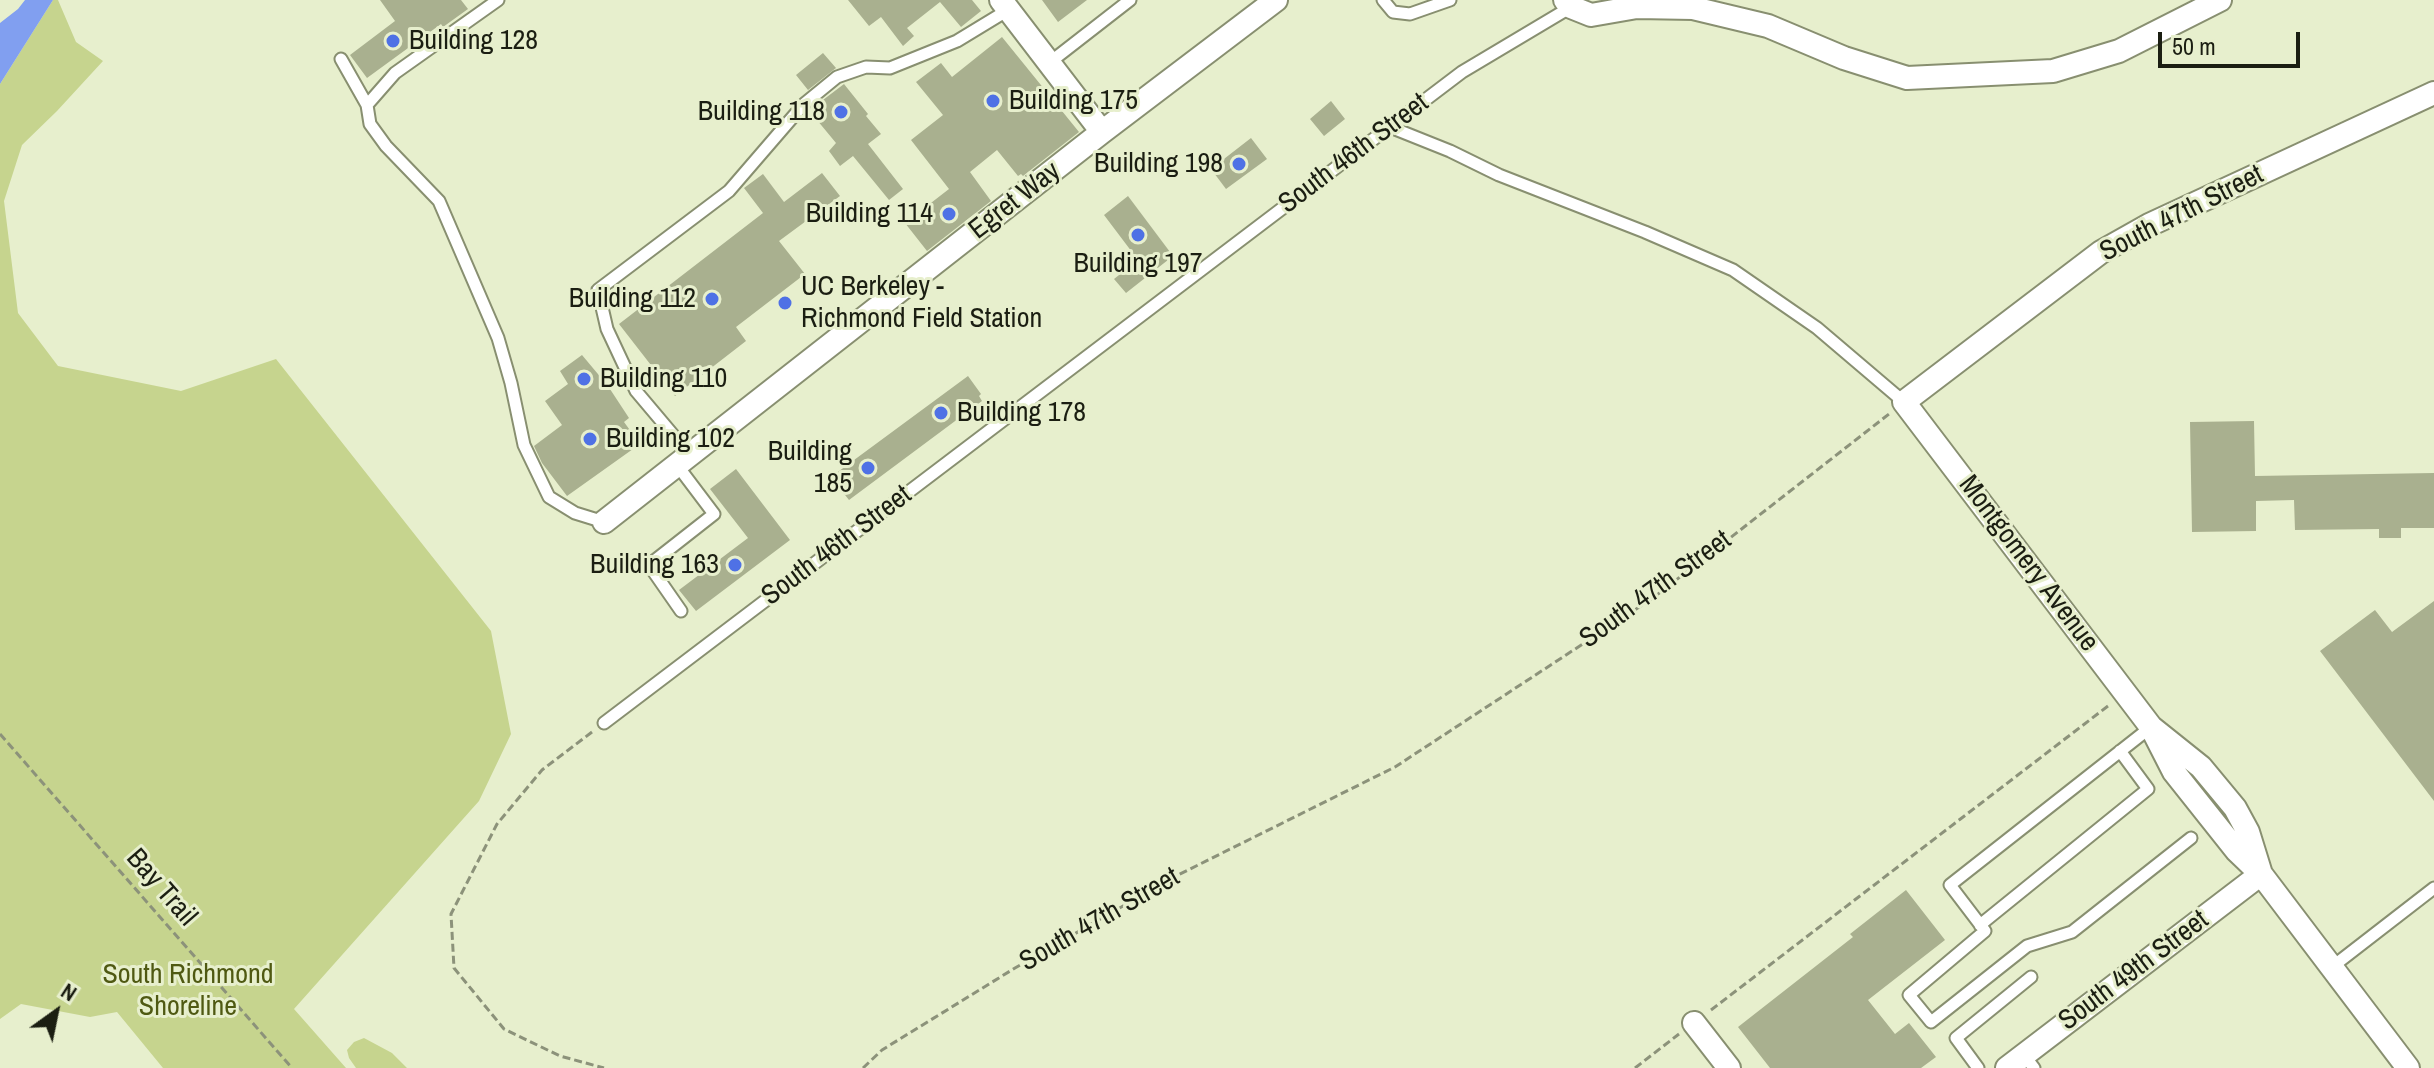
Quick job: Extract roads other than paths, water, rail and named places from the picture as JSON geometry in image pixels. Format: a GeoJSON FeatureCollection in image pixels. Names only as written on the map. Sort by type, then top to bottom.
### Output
{"type":"FeatureCollection","features":[{"type":"Feature","properties":{"kind":"street","name":"Egret Way"},"geometry":{"type":"LineString","coordinates":[[604,522],[1102,132],[1276,0]]}},
{"type":"Feature","properties":{"kind":"street","name":"South 46th Street"},"geometry":{"type":"LineString","coordinates":[[1568,4],[1591,15],[1637,7],[1693,8],[1768,26],[1844,58],[1907,78],[2053,71],[2119,51],[2220,0]]}},
{"type":"Feature","properties":{"kind":"street"},"geometry":{"type":"LineString","coordinates":[[1004,5],[1102,132]]}},
{"type":"Feature","properties":{"kind":"street","name":"South 47th Street"},"geometry":{"type":"LineString","coordinates":[[1904,402],[2101,252],[2149,225],[2434,93]]}},
{"type":"Feature","properties":{"kind":"street","name":"Montgomery Avenue"},"geometry":{"type":"LineString","coordinates":[[1904,402],[2151,727],[2201,767],[2235,808],[2248,832],[2261,874],[2401,1065]]}},
{"type":"Feature","properties":{"kind":"street","name":"South 49th Street"},"geometry":{"type":"LineString","coordinates":[[2022,1064],[2261,874]]}},
{"type":"Feature","properties":{"kind":"street"},"geometry":{"type":"LineString","coordinates":[[1694,1023],[1729,1068]]}},
{"type":"Feature","properties":{"kind":"lane"},"geometry":{"type":"LineString","coordinates":[[367,105],[395,73],[498,0]]}},
{"type":"Feature","properties":{"kind":"lane"},"geometry":{"type":"LineString","coordinates":[[1049,63],[1130,0]]}},
{"type":"Feature","properties":{"kind":"lane"},"geometry":{"type":"LineString","coordinates":[[1383,0],[1393,12],[1410,14],[1450,0]]}},
{"type":"Feature","properties":{"kind":"lane","name":"South 46th Street"},"geometry":{"type":"LineString","coordinates":[[604,723],[1462,72],[1568,4]]}},
{"type":"Feature","properties":{"kind":"lane"},"geometry":{"type":"LineString","coordinates":[[681,611],[649,565],[714,514],[683,460],[636,391],[607,329],[598,290],[729,191],[804,104],[837,77],[866,67],[890,68],[957,41],[1004,5]]}},
{"type":"Feature","properties":{"kind":"lane"},"geometry":{"type":"LineString","coordinates":[[341,59],[367,105],[370,124],[439,201],[498,338],[524,445],[549,497],[575,513],[604,522]]}},
{"type":"Feature","properties":{"kind":"lane"},"geometry":{"type":"LineString","coordinates":[[1390,127],[1733,270],[1817,328],[1904,402]]}},
{"type":"Feature","properties":{"kind":"lane"},"geometry":{"type":"LineString","coordinates":[[2151,727],[1950,885],[1985,931],[1909,995],[1931,1022],[2027,946],[2072,932],[2191,838]]}},
{"type":"Feature","properties":{"kind":"lane"},"geometry":{"type":"LineString","coordinates":[[1980,925],[2148,789],[2120,751]]}},
{"type":"Feature","properties":{"kind":"lane"},"geometry":{"type":"LineString","coordinates":[[2332,967],[2434,888]]}},
{"type":"Feature","properties":{"kind":"lane"},"geometry":{"type":"LineString","coordinates":[[1978,1068],[1956,1038],[2031,977]]}},
{"type":"Feature","properties":{"kind":"water"},"geometry":{"type":"Polygon","coordinates":[[[25,0],[53,0],[0,84],[0,23],[25,0]]]}},
{"type":"Feature","properties":{"kind":"place","name":"Building 128"},"geometry":{"type":"Point","coordinates":[393,41]}},
{"type":"Feature","properties":{"kind":"place","name":"Building 175"},"geometry":{"type":"Point","coordinates":[993,101]}},
{"type":"Feature","properties":{"kind":"place","name":"Building 118"},"geometry":{"type":"Point","coordinates":[841,112]}},
{"type":"Feature","properties":{"kind":"place","name":"Building 198"},"geometry":{"type":"Point","coordinates":[1239,164]}},
{"type":"Feature","properties":{"kind":"place","name":"Building 114"},"geometry":{"type":"Point","coordinates":[949,214]}},
{"type":"Feature","properties":{"kind":"place","name":"Building 197"},"geometry":{"type":"Point","coordinates":[1138,235]}},
{"type":"Feature","properties":{"kind":"place","name":"Building 112"},"geometry":{"type":"Point","coordinates":[712,299]}},
{"type":"Feature","properties":{"kind":"place","name":"UC Berkeley - Richmond Field Station"},"geometry":{"type":"Point","coordinates":[785,303]}},
{"type":"Feature","properties":{"kind":"place","name":"Building 110"},"geometry":{"type":"Point","coordinates":[584,379]}},
{"type":"Feature","properties":{"kind":"place","name":"Building 178"},"geometry":{"type":"Point","coordinates":[941,413]}},
{"type":"Feature","properties":{"kind":"place","name":"Building 102"},"geometry":{"type":"Point","coordinates":[590,439]}},
{"type":"Feature","properties":{"kind":"place","name":"Building 185"},"geometry":{"type":"Point","coordinates":[868,468]}},
{"type":"Feature","properties":{"kind":"place","name":"Building 163"},"geometry":{"type":"Point","coordinates":[735,565]}},
{"type":"Feature","properties":{"kind":"park label","name":"South Richmond Shoreline"},"geometry":{"type":"Point","coordinates":[188,991]}}]}
